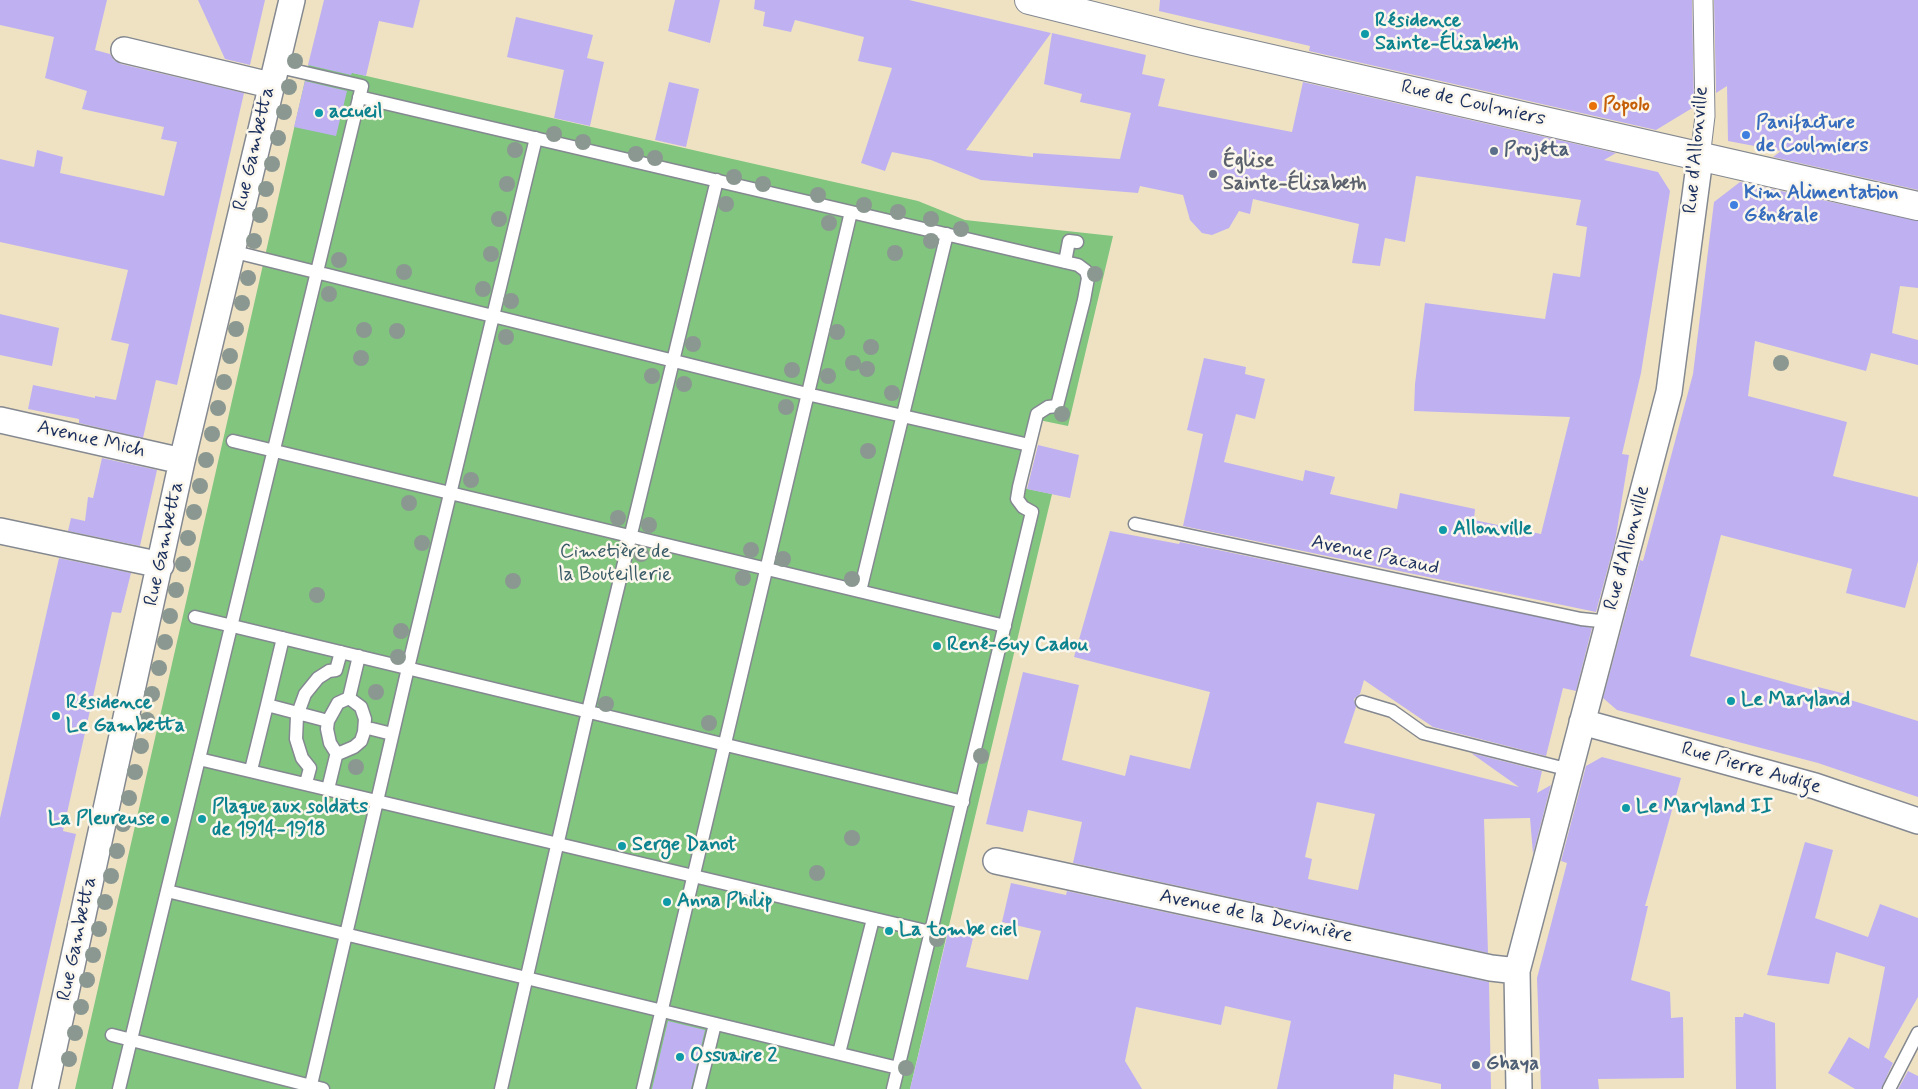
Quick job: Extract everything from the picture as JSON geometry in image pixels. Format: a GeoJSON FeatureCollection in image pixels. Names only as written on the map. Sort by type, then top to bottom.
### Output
{"type":"FeatureCollection","features":[{"type":"Feature","properties":{"kind":"street","name":"Rue Gambetta"},"geometry":{"type":"LineString","coordinates":[[45,1089],[182,461],[272,75],[292,0]]}},
{"type":"Feature","properties":{"kind":"street","name":"Rue de Coulmiers"},"geometry":{"type":"LineString","coordinates":[[1029,0],[1085,6],[1193,40],[1700,158],[1918,206]]}},
{"type":"Feature","properties":{"kind":"street","name":"Rue d'Allonville"},"geometry":{"type":"LineString","coordinates":[[1519,1089],[1517,971],[1669,392],[1704,116],[1702,0]]}},
{"type":"Feature","properties":{"kind":"street"},"geometry":{"type":"LineString","coordinates":[[124,50],[272,75]]}},
{"type":"Feature","properties":{"kind":"street","name":"Avenue Mich"},"geometry":{"type":"LineString","coordinates":[[0,420],[182,461]]}},
{"type":"Feature","properties":{"kind":"street"},"geometry":{"type":"LineString","coordinates":[[0,531],[160,565]]}},
{"type":"Feature","properties":{"kind":"street","name":"Rue Pierre Audige"},"geometry":{"type":"LineString","coordinates":[[1582,722],[1814,786],[1918,821]]}},
{"type":"Feature","properties":{"kind":"street","name":"Avenue de la Devinière"},"geometry":{"type":"LineString","coordinates":[[996,861],[1491,968],[1517,971]]}},
{"type":"Feature","properties":{"kind":"lane"},"geometry":{"type":"LineString","coordinates":[[119,1089],[362,86],[272,75]]}},
{"type":"Feature","properties":{"kind":"lane"},"geometry":{"type":"LineString","coordinates":[[359,97],[1078,265],[1086,271],[1088,278],[1057,406],[1048,407],[1037,414],[1029,446],[1017,499],[1023,508],[1032,512],[893,1089]]}},
{"type":"Feature","properties":{"kind":"lane"},"geometry":{"type":"LineString","coordinates":[[112,1035],[314,1088],[346,934],[392,734],[536,138]]}},
{"type":"Feature","properties":{"kind":"lane"},"geometry":{"type":"LineString","coordinates":[[501,1089],[588,711],[717,180]]}},
{"type":"Feature","properties":{"kind":"lane"},"geometry":{"type":"LineString","coordinates":[[643,1089],[851,212]]}},
{"type":"Feature","properties":{"kind":"lane"},"geometry":{"type":"LineString","coordinates":[[860,591],[947,234]]}},
{"type":"Feature","properties":{"kind":"lane"},"geometry":{"type":"LineString","coordinates":[[1065,262],[1069,241],[1077,242]]}},
{"type":"Feature","properties":{"kind":"lane"},"geometry":{"type":"LineString","coordinates":[[231,252],[807,394],[1029,446]]}},
{"type":"Feature","properties":{"kind":"lane"},"geometry":{"type":"LineString","coordinates":[[233,441],[1006,626]]}},
{"type":"Feature","properties":{"kind":"lane","name":"Avenue Pacaud"},"geometry":{"type":"LineString","coordinates":[[1135,524],[1581,619],[1609,622]]}},
{"type":"Feature","properties":{"kind":"lane"},"geometry":{"type":"LineString","coordinates":[[195,617],[963,802]]}},
{"type":"Feature","properties":{"kind":"lane"},"geometry":{"type":"LineString","coordinates":[[251,770],[283,638]]}},
{"type":"Feature","properties":{"kind":"lane"},"geometry":{"type":"LineString","coordinates":[[306,783],[310,768],[302,758],[296,739],[298,713],[305,694],[312,685],[329,671],[336,670],[341,652]]}},
{"type":"Feature","properties":{"kind":"lane"},"geometry":{"type":"LineString","coordinates":[[349,698],[359,656]]}},
{"type":"Feature","properties":{"kind":"lane"},"geometry":{"type":"LineString","coordinates":[[328,789],[337,752],[327,736],[328,720],[338,703],[349,698]]}},
{"type":"Feature","properties":{"kind":"lane"},"geometry":{"type":"LineString","coordinates":[[337,752],[347,752],[354,747],[361,740],[364,732],[365,719],[361,707],[349,698]]}},
{"type":"Feature","properties":{"kind":"lane"},"geometry":{"type":"LineString","coordinates":[[1362,702],[1392,711],[1423,733],[1570,770]]}},
{"type":"Feature","properties":{"kind":"lane"},"geometry":{"type":"LineString","coordinates":[[267,705],[328,720]]}},
{"type":"Feature","properties":{"kind":"lane"},"geometry":{"type":"LineString","coordinates":[[372,729],[392,734]]}},
{"type":"Feature","properties":{"kind":"lane"},"geometry":{"type":"LineString","coordinates":[[199,759],[930,932]]}},
{"type":"Feature","properties":{"kind":"lane"},"geometry":{"type":"LineString","coordinates":[[166,891],[898,1068]]}},
{"type":"Feature","properties":{"kind":"lane"},"geometry":{"type":"LineString","coordinates":[[838,1053],[873,919]]}},
{"type":"Feature","properties":{"kind":"lane"},"geometry":{"type":"LineString","coordinates":[[699,1089],[715,1024]]}},
{"type":"Feature","properties":{"kind":"lane"},"geometry":{"type":"LineString","coordinates":[[1889,1089],[1918,1033]]}},
{"type":"Feature","properties":{"kind":"green space","name":"Cimetière de la Bouteillerie"},"geometry":{"type":"Polygon","coordinates":[[[309,63],[918,201],[965,220],[1113,236],[1068,426],[1039,420],[1023,488],[1052,494],[910,1089],[75,1089],[309,63]]]}},
{"type":"Feature","properties":{"kind":"building"},"geometry":{"type":"Polygon","coordinates":[[[0,0],[107,0],[95,50],[110,54],[114,60],[121,64],[244,93],[177,385],[156,380],[143,438],[79,423],[79,419],[28,409],[33,385],[95,398],[95,396],[116,400],[129,344],[111,340],[128,270],[0,242],[0,159],[34,167],[37,150],[63,157],[60,173],[164,196],[177,142],[161,139],[164,127],[82,109],[87,91],[45,78],[54,37],[0,25],[0,0]]]}},
{"type":"Feature","properties":{"kind":"building"},"geometry":{"type":"Polygon","coordinates":[[[198,0],[265,0],[250,65],[225,59],[198,0]]]}},
{"type":"Feature","properties":{"kind":"building"},"geometry":{"type":"Polygon","coordinates":[[[324,0],[420,0],[413,28],[379,21],[366,76],[352,73],[351,75],[308,65],[324,0]]]}},
{"type":"Feature","properties":{"kind":"building"},"geometry":{"type":"Polygon","coordinates":[[[675,0],[720,0],[710,43],[668,31],[675,0]]]}},
{"type":"Feature","properties":{"kind":"building"},"geometry":{"type":"Polygon","coordinates":[[[755,0],[909,0],[1051,33],[966,150],[1033,157],[1033,153],[1120,159],[1131,113],[1080,102],[1082,94],[1044,84],[1052,33],[1146,55],[1142,74],[1165,79],[1158,106],[1292,132],[1303,82],[1616,153],[1604,160],[1658,172],[1670,191],[1641,373],[1622,454],[1629,455],[1615,542],[1596,612],[1183,526],[1203,434],[1187,430],[1204,358],[1246,367],[1245,374],[1265,379],[1255,419],[1236,414],[1224,462],[1303,481],[1305,470],[1335,477],[1330,494],[1397,509],[1400,493],[1475,509],[1474,520],[1541,534],[1570,417],[1414,411],[1415,384],[1425,303],[1545,319],[1553,273],[1580,277],[1587,227],[1576,225],[1581,200],[1416,176],[1405,242],[1385,238],[1380,266],[1352,263],[1359,224],[1253,199],[1250,214],[1239,211],[1229,228],[1212,235],[1202,233],[1190,220],[1183,195],[1140,186],[1138,193],[981,180],[931,160],[892,152],[885,171],[861,163],[892,68],[858,61],[864,37],[795,20],[791,32],[763,26],[765,12],[754,9],[755,0]]]}},
{"type":"Feature","properties":{"kind":"building"},"geometry":{"type":"Polygon","coordinates":[[[1160,0],[1692,0],[1694,107],[1656,130],[1309,51],[1310,46],[1159,11],[1160,0]]]}},
{"type":"Feature","properties":{"kind":"building"},"geometry":{"type":"Polygon","coordinates":[[[1714,0],[1918,0],[1918,190],[1773,157],[1781,151],[1728,141],[1727,86],[1716,93],[1714,0]]]}},
{"type":"Feature","properties":{"kind":"building"},"geometry":{"type":"Polygon","coordinates":[[[516,17],[593,35],[587,58],[604,62],[590,126],[554,118],[564,70],[507,57],[516,17]]]}},
{"type":"Feature","properties":{"kind":"building","name":"accueil"},"geometry":{"type":"Polygon","coordinates":[[[305,81],[347,91],[336,136],[294,127],[305,81]]]}},
{"type":"Feature","properties":{"kind":"building"},"geometry":{"type":"Polygon","coordinates":[[[669,82],[699,89],[686,147],[655,140],[669,82]]]}},
{"type":"Feature","properties":{"kind":"building"},"geometry":{"type":"Polygon","coordinates":[[[1740,182],[1918,221],[1918,288],[1900,286],[1892,333],[1918,340],[1918,365],[1871,353],[1866,371],[1755,341],[1748,396],[1847,422],[1833,476],[1918,497],[1918,561],[1905,608],[1846,593],[1852,569],[1721,535],[1690,656],[1817,691],[1818,687],[1846,694],[1844,698],[1918,721],[1918,797],[1818,763],[1617,710],[1603,698],[1640,560],[1643,561],[1693,374],[1714,202],[1740,182]]]}},
{"type":"Feature","properties":{"kind":"building"},"geometry":{"type":"Polygon","coordinates":[[[0,314],[59,328],[52,366],[0,355],[0,314]]]}},
{"type":"Feature","properties":{"kind":"building"},"geometry":{"type":"Polygon","coordinates":[[[1038,445],[1079,455],[1070,498],[1027,489],[1038,445]]]}},
{"type":"Feature","properties":{"kind":"building"},"geometry":{"type":"Polygon","coordinates":[[[102,458],[157,470],[140,546],[68,531],[71,518],[85,521],[88,497],[93,498],[102,458]]]}},
{"type":"Feature","properties":{"kind":"building"},"geometry":{"type":"Polygon","coordinates":[[[1110,531],[1179,544],[1180,542],[1592,628],[1576,691],[1563,688],[1546,756],[1433,727],[1364,680],[1360,694],[1354,699],[1356,707],[1344,743],[1519,787],[1471,753],[1542,771],[1537,793],[1551,785],[1533,854],[1530,818],[1484,819],[1488,953],[1073,863],[1082,822],[1028,810],[1023,832],[986,824],[1023,672],[1079,685],[1062,760],[1125,776],[1130,755],[1190,769],[1210,692],[1074,657],[1110,531]],[[1317,802],[1305,857],[1312,859],[1308,879],[1358,890],[1375,814],[1317,802]]]}},
{"type":"Feature","properties":{"kind":"building","name":"Résidence Le Gambetta"},"geometry":{"type":"Polygon","coordinates":[[[59,558],[131,573],[121,613],[112,612],[63,831],[76,834],[18,1089],[0,1089],[0,818],[59,558]]]}},
{"type":"Feature","properties":{"kind":"building"},"geometry":{"type":"Polygon","coordinates":[[[1602,757],[1681,778],[1645,906],[1648,906],[1631,980],[1670,992],[1671,1018],[1683,1017],[1684,1078],[1598,1079],[1599,1089],[1541,1089],[1537,978],[1567,863],[1561,861],[1586,766],[1602,757]]]}},
{"type":"Feature","properties":{"kind":"building"},"geometry":{"type":"Polygon","coordinates":[[[1805,842],[1833,850],[1815,918],[1868,937],[1880,904],[1918,918],[1918,997],[1884,1057],[1893,1063],[1881,1089],[1855,1089],[1828,1073],[1849,1037],[1869,1049],[1885,967],[1836,952],[1829,984],[1767,975],[1805,842]]]}},
{"type":"Feature","properties":{"kind":"building"},"geometry":{"type":"Polygon","coordinates":[[[1011,883],[1066,895],[1067,891],[1489,982],[1491,1089],[1441,1089],[1441,1084],[1394,1074],[1393,1089],[1277,1089],[1291,1021],[1225,1006],[1221,1025],[1136,1007],[1125,1061],[1142,1089],[910,1089],[949,928],[974,934],[966,967],[1028,980],[1041,931],[1002,922],[1011,883]]]}},
{"type":"Feature","properties":{"kind":"building"},"geometry":{"type":"Polygon","coordinates":[[[1744,1013],[1775,1023],[1776,1089],[1736,1089],[1735,1017],[1743,1017],[1744,1013]]]}},
{"type":"Feature","properties":{"kind":"building","name":"Ossuaire 2"},"geometry":{"type":"Polygon","coordinates":[[[668,1021],[705,1030],[691,1089],[652,1089],[668,1021]]]}},
{"type":"Feature","properties":{"kind":"building"},"geometry":{"type":"Polygon","coordinates":[[[1908,1071],[1918,1076],[1918,1089],[1898,1089],[1908,1071]]]}},
{"type":"Feature","properties":{"kind":"place","name":"Résidence Sainte-Élisabeth"},"geometry":{"type":"Point","coordinates":[1365,34]}},
{"type":"Feature","properties":{"kind":"place","name":"Popolo"},"geometry":{"type":"Point","coordinates":[1593,106]}},
{"type":"Feature","properties":{"kind":"place","name":"accueil"},"geometry":{"type":"Point","coordinates":[319,113]}},
{"type":"Feature","properties":{"kind":"place","name":"Panifacture de Coulmiers"},"geometry":{"type":"Point","coordinates":[1746,135]}},
{"type":"Feature","properties":{"kind":"place","name":"Projéta"},"geometry":{"type":"Point","coordinates":[1494,151]}},
{"type":"Feature","properties":{"kind":"place","name":"Église Sainte-Élisabeth"},"geometry":{"type":"Point","coordinates":[1213,174]}},
{"type":"Feature","properties":{"kind":"place","name":"Kim Alimentation Générale"},"geometry":{"type":"Point","coordinates":[1734,205]}},
{"type":"Feature","properties":{"kind":"place","name":"Allonville"},"geometry":{"type":"Point","coordinates":[1443,530]}},
{"type":"Feature","properties":{"kind":"place","name":"René-Guy Cadou"},"geometry":{"type":"Point","coordinates":[937,646]}},
{"type":"Feature","properties":{"kind":"place","name":"Le Maryland"},"geometry":{"type":"Point","coordinates":[1731,701]}},
{"type":"Feature","properties":{"kind":"place","name":"Résidence Le Gambetta"},"geometry":{"type":"Point","coordinates":[56,716]}},
{"type":"Feature","properties":{"kind":"place","name":"Le Maryland II"},"geometry":{"type":"Point","coordinates":[1626,808]}},
{"type":"Feature","properties":{"kind":"place","name":"Plaque aux soldats de 1914-1918"},"geometry":{"type":"Point","coordinates":[202,819]}},
{"type":"Feature","properties":{"kind":"place","name":"La Pleureuse"},"geometry":{"type":"Point","coordinates":[165,820]}},
{"type":"Feature","properties":{"kind":"place","name":"Serge Danot"},"geometry":{"type":"Point","coordinates":[622,846]}},
{"type":"Feature","properties":{"kind":"place","name":"Anna Philip"},"geometry":{"type":"Point","coordinates":[667,902]}},
{"type":"Feature","properties":{"kind":"place","name":"La tombe ciel"},"geometry":{"type":"Point","coordinates":[889,931]}},
{"type":"Feature","properties":{"kind":"place","name":"Ossuaire 2"},"geometry":{"type":"Point","coordinates":[680,1057]}},
{"type":"Feature","properties":{"kind":"place","name":"Ghaya"},"geometry":{"type":"Point","coordinates":[1476,1065]}}]}
